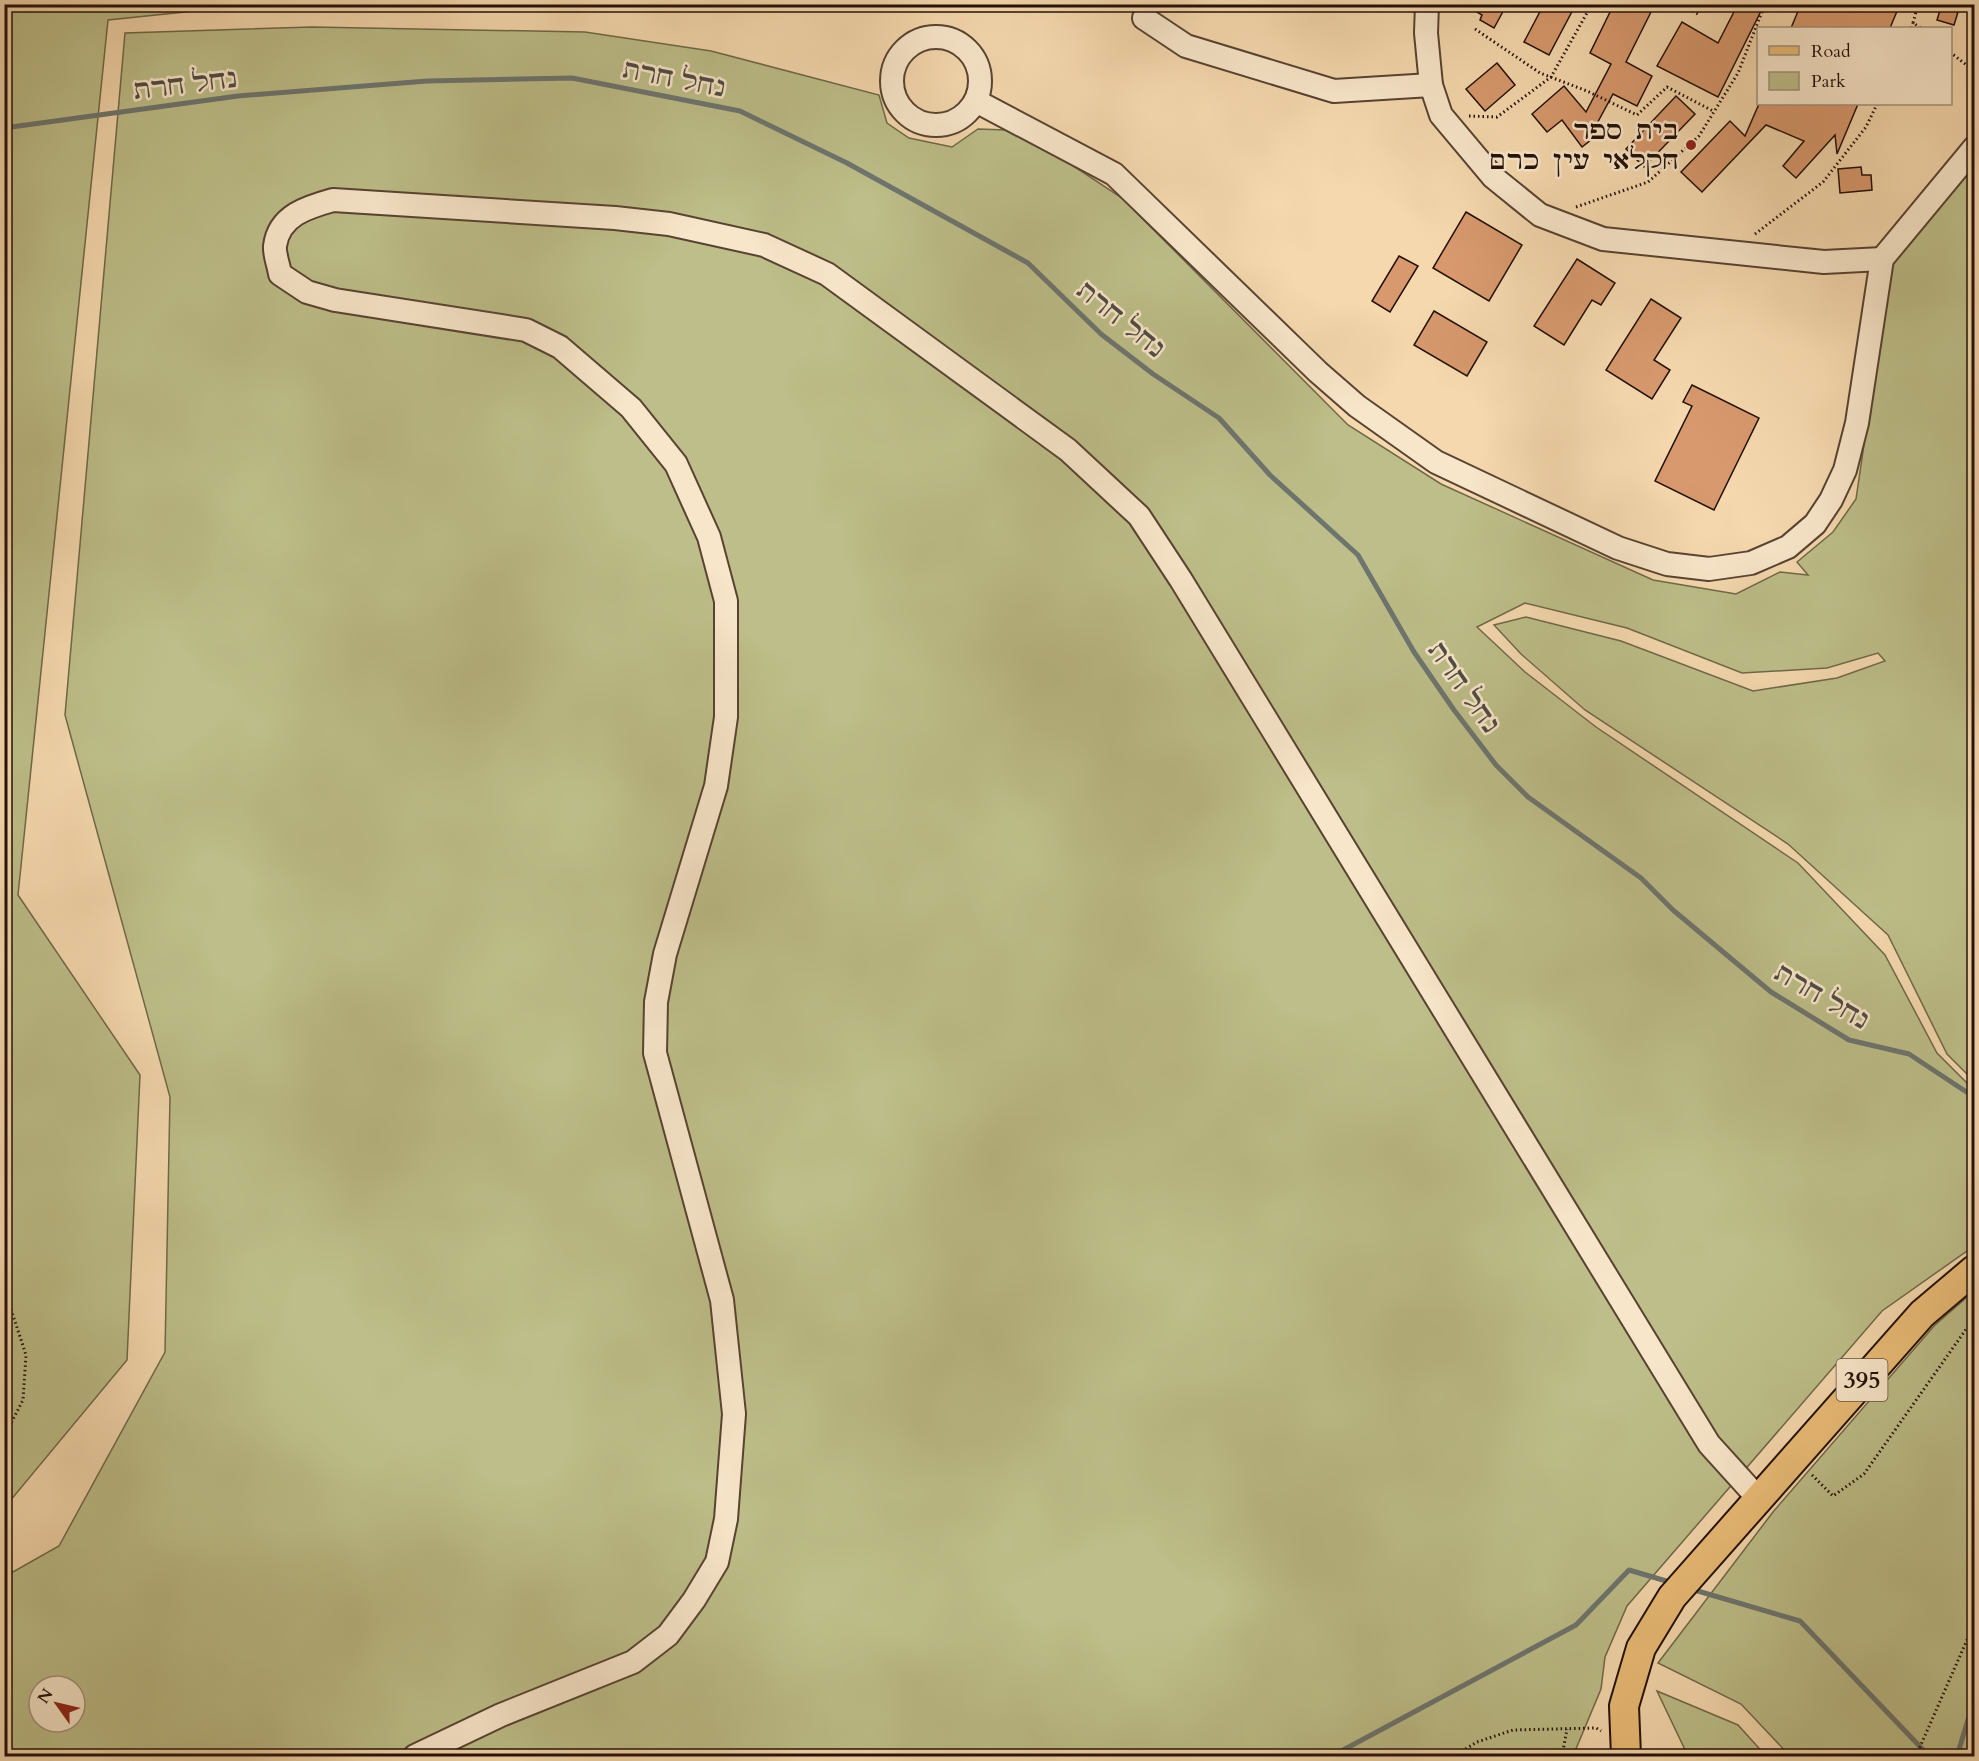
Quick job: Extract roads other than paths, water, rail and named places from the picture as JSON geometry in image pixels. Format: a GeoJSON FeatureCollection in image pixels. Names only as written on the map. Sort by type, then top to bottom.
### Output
{"type":"FeatureCollection","features":[{"type":"Feature","properties":{"kind":"main road","name":"395"},"geometry":{"type":"LineString","coordinates":[[1626,1756],[1624,1706],[1641,1648],[1672,1597],[1757,1497],[1922,1314],[1974,1270]]}},
{"type":"Feature","properties":{"kind":"street"},"geometry":{"type":"LineString","coordinates":[[1426,4],[1431,85],[1441,115],[1493,177],[1540,215],[1603,238],[1824,262],[1882,259]]}},
{"type":"Feature","properties":{"kind":"street"},"geometry":{"type":"LineString","coordinates":[[1144,18],[1186,46],[1334,90],[1431,85]]}},
{"type":"Feature","properties":{"kind":"street"},"geometry":{"type":"LineString","coordinates":[[976,101],[1114,174],[1318,372],[1357,406],[1436,462],[1618,548],[1667,564],[1709,569],[1751,563],[1788,547],[1815,524],[1831,500],[1845,470],[1857,423],[1882,259],[1974,148]]}},
{"type":"Feature","properties":{"kind":"street"},"geometry":{"type":"LineString","coordinates":[[415,1756],[501,1715],[633,1662],[668,1635],[694,1600],[717,1562],[726,1519],[734,1414],[722,1300],[654,1053],[656,1002],[665,954],[716,786],[726,717],[726,601],[709,537],[676,464],[631,408],[560,347],[526,330],[335,300],[307,292],[280,274],[275,247],[283,226],[301,208],[333,200],[615,218],[669,224],[764,245],[827,274],[1068,450],[1139,516],[1181,580],[1709,1444],[1757,1497]]}},
{"type":"Feature","properties":{"kind":"waterway","name":"נחל חרת"},"geometry":{"type":"LineString","coordinates":[[4,128],[238,96],[427,81],[572,78],[740,111],[847,163],[1028,263],[1101,334],[1153,374],[1219,418],[1270,475],[1358,555],[1414,652],[1454,710],[1496,765],[1528,797],[1641,878],[1673,910],[1771,992],[1849,1040],[1909,1054],[1974,1097]]}},
{"type":"Feature","properties":{"kind":"waterway"},"geometry":{"type":"LineString","coordinates":[[1332,1756],[1576,1625],[1629,1570],[1673,1583]]}},
{"type":"Feature","properties":{"kind":"waterway"},"geometry":{"type":"LineString","coordinates":[[1691,1589],[1800,1621],[1929,1756]]}},
{"type":"Feature","properties":{"kind":"waterway"},"geometry":{"type":"LineString","coordinates":[[1957,1756],[1974,1700]]}},
{"type":"Feature","properties":{"kind":"place","name":"בית ספר חקלאי עין כרם"},"geometry":{"type":"Point","coordinates":[1691,145]}}]}
